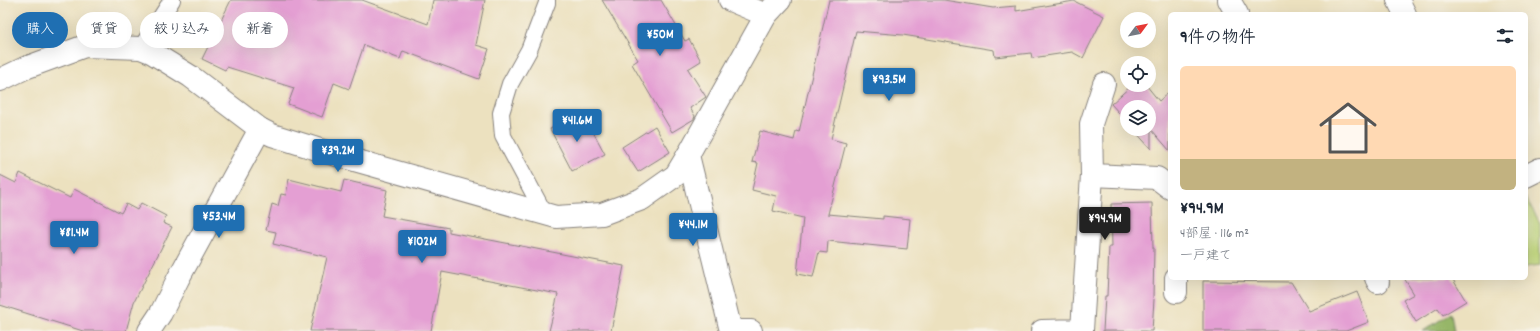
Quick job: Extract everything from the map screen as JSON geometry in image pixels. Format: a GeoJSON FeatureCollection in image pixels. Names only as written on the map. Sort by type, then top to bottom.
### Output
{"type":"FeatureCollection","features":[{"type":"Feature","properties":{"kind":"street"},"geometry":{"type":"LineString","coordinates":[[141,48],[151,52],[190,76],[260,128],[272,135],[333,154],[556,217],[602,214],[642,199],[676,175],[773,7],[730,0]]}},
{"type":"Feature","properties":{"kind":"street"},"geometry":{"type":"LineString","coordinates":[[1229,0],[1236,12]]}},
{"type":"Feature","properties":{"kind":"street"},"geometry":{"type":"LineString","coordinates":[[1398,0],[1404,12]]}},
{"type":"Feature","properties":{"kind":"street"},"geometry":{"type":"LineString","coordinates":[[0,80],[25,68],[85,46],[140,48]]}},
{"type":"Feature","properties":{"kind":"street"},"geometry":{"type":"LineString","coordinates":[[1042,331],[1082,330],[1092,175],[1091,124],[1104,84]]}},
{"type":"Feature","properties":{"kind":"street"},"geometry":{"type":"LineString","coordinates":[[149,331],[161,313],[260,128]]}},
{"type":"Feature","properties":{"kind":"street"},"geometry":{"type":"LineString","coordinates":[[688,155],[731,331],[751,331]]}},
{"type":"Feature","properties":{"kind":"street"},"geometry":{"type":"LineString","coordinates":[[1528,175],[1540,169]]}},
{"type":"Feature","properties":{"kind":"street"},"geometry":{"type":"LineString","coordinates":[[1092,175],[1158,178],[1168,186]]}},
{"type":"Feature","properties":{"kind":"lane"},"geometry":{"type":"LineString","coordinates":[[164,12],[172,0]]}},
{"type":"Feature","properties":{"kind":"lane"},"geometry":{"type":"LineString","coordinates":[[544,213],[502,136],[501,113],[510,84],[529,50],[548,3],[547,0]]}},
{"type":"Feature","properties":{"kind":"green space"},"geometry":{"type":"Polygon","coordinates":[[[1528,202],[1540,223],[1540,265],[1528,267],[1528,202]]]}},
{"type":"Feature","properties":{"kind":"green space"},"geometry":{"type":"Polygon","coordinates":[[[1451,313],[1454,331],[1423,331],[1451,313]]]}},
{"type":"Feature","properties":{"kind":"building"},"geometry":{"type":"Polygon","coordinates":[[[231,0],[362,0],[428,24],[433,0],[485,0],[476,45],[489,49],[479,79],[403,51],[400,59],[364,45],[349,89],[334,83],[322,117],[288,104],[294,88],[227,67],[225,70],[202,59],[207,48],[224,48],[224,14],[231,0]]]}},
{"type":"Feature","properties":{"kind":"building"},"geometry":{"type":"Polygon","coordinates":[[[602,0],[661,0],[685,41],[689,39],[701,61],[688,69],[706,97],[690,108],[695,116],[694,119],[672,132],[632,64],[638,60],[602,0]]]}},
{"type":"Feature","properties":{"kind":"building"},"geometry":{"type":"Polygon","coordinates":[[[829,0],[944,0],[993,8],[1016,6],[1016,11],[1074,1],[1104,16],[1083,58],[1072,52],[1032,58],[1031,53],[995,57],[994,50],[903,35],[856,31],[831,139],[846,143],[828,214],[883,219],[883,216],[910,219],[907,249],[828,241],[827,253],[819,252],[813,277],[797,274],[803,218],[773,211],[776,196],[752,190],[758,163],[752,162],[760,131],[794,140],[796,131],[799,132],[829,0]]]}},
{"type":"Feature","properties":{"kind":"building"},"geometry":{"type":"Polygon","coordinates":[[[1124,92],[1152,92],[1159,101],[1168,93],[1168,149],[1156,135],[1156,100],[1120,100],[1120,114],[1111,104],[1124,92]]]}},
{"type":"Feature","properties":{"kind":"building"},"geometry":{"type":"Polygon","coordinates":[[[575,116],[582,131],[590,126],[605,154],[572,171],[550,129],[575,116]]]}},
{"type":"Feature","properties":{"kind":"building"},"geometry":{"type":"Polygon","coordinates":[[[655,126],[670,152],[638,172],[622,147],[655,126]]]}},
{"type":"Feature","properties":{"kind":"building"},"geometry":{"type":"Polygon","coordinates":[[[1139,136],[1151,136],[1151,149],[1139,136]]]}},
{"type":"Feature","properties":{"kind":"building"},"geometry":{"type":"Polygon","coordinates":[[[20,173],[70,198],[74,189],[121,213],[126,204],[137,210],[141,203],[166,216],[163,223],[172,227],[134,302],[126,331],[83,331],[0,305],[0,175],[16,183],[20,173]]]}},
{"type":"Feature","properties":{"kind":"building"},"geometry":{"type":"Polygon","coordinates":[[[289,179],[341,192],[344,180],[387,190],[382,216],[449,228],[449,232],[624,266],[611,331],[549,331],[558,294],[442,272],[431,331],[310,331],[327,257],[273,244],[276,232],[266,230],[272,204],[278,206],[281,194],[286,195],[289,179]]]}},
{"type":"Feature","properties":{"kind":"building"},"geometry":{"type":"Polygon","coordinates":[[[1152,203],[1154,299],[1152,331],[1103,331],[1105,296],[1107,296],[1109,247],[1112,247],[1111,204],[1152,203]]]}},
{"type":"Feature","properties":{"kind":"building"},"geometry":{"type":"Polygon","coordinates":[[[1405,280],[1453,280],[1466,301],[1443,315],[1438,308],[1416,322],[1403,300],[1414,294],[1405,280]]]}},
{"type":"Feature","properties":{"kind":"building"},"geometry":{"type":"Polygon","coordinates":[[[1203,281],[1291,282],[1309,311],[1357,292],[1369,322],[1346,331],[1203,331],[1203,281]]]}}]}
